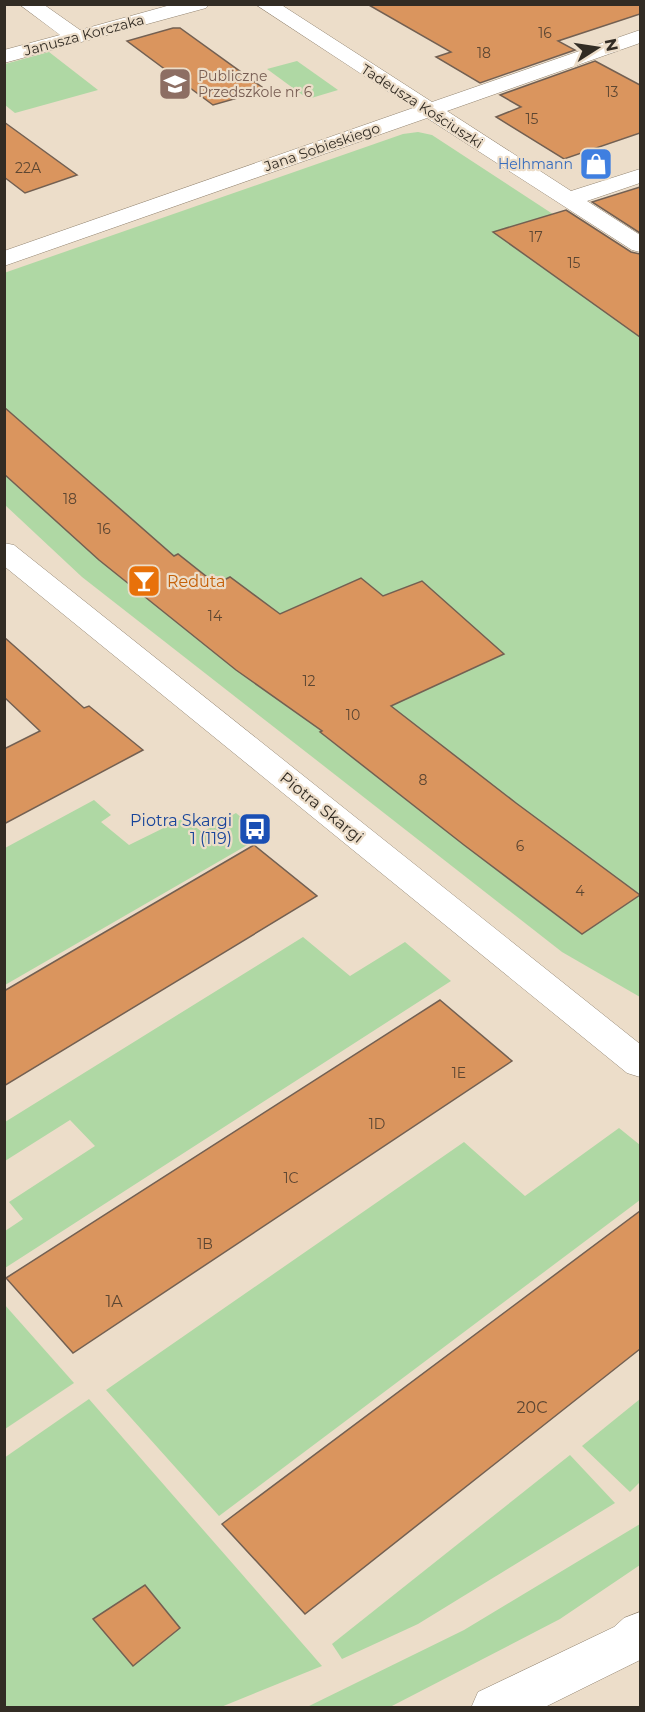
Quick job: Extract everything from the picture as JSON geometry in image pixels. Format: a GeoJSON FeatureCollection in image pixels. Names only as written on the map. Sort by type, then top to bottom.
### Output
{"type":"FeatureCollection","features":[{"type":"Feature","properties":{"kind":"street"},"geometry":{"type":"LineString","coordinates":[[29,4],[76,37]]}},
{"type":"Feature","properties":{"kind":"street","name":"Janusza Korczaka"},"geometry":{"type":"LineString","coordinates":[[4,57],[199,4]]}},
{"type":"Feature","properties":{"kind":"street","name":"Tadeusza Kościuszki"},"geometry":{"type":"LineString","coordinates":[[266,4],[640,245]]}},
{"type":"Feature","properties":{"kind":"street","name":"Jana Sobieskiego"},"geometry":{"type":"LineString","coordinates":[[4,258],[640,36]]}},
{"type":"Feature","properties":{"kind":"street"},"geometry":{"type":"LineString","coordinates":[[569,199],[640,176]]}},
{"type":"Feature","properties":{"kind":"street","name":"Piotra Skargi"},"geometry":{"type":"LineString","coordinates":[[4,550],[640,1063]]}},
{"type":"Feature","properties":{"kind":"street"},"geometry":{"type":"LineString","coordinates":[[494,1707],[630,1642],[640,1634]]}},
{"type":"Feature","properties":{"kind":"green space"},"geometry":{"type":"Polygon","coordinates":[[[49,52],[98,90],[15,113],[5,105],[5,64],[49,52]]]}},
{"type":"Feature","properties":{"kind":"green space"},"geometry":{"type":"Polygon","coordinates":[[[297,61],[338,90],[308,99],[267,69],[297,61]]]}},
{"type":"Feature","properties":{"kind":"green space"},"geometry":{"type":"Polygon","coordinates":[[[418,132],[432,135],[640,271],[640,997],[562,952],[82,577],[5,505],[4,273],[403,134],[418,132]]]}},
{"type":"Feature","properties":{"kind":"green space"},"geometry":{"type":"Polygon","coordinates":[[[94,800],[111,815],[101,822],[129,845],[184,818],[202,832],[236,813],[263,836],[5,985],[5,848],[94,800]]]}},
{"type":"Feature","properties":{"kind":"green space"},"geometry":{"type":"Polygon","coordinates":[[[303,937],[350,976],[405,942],[451,981],[5,1268],[5,1231],[23,1219],[9,1202],[95,1146],[70,1120],[5,1161],[5,1122],[303,937]]]}},
{"type":"Feature","properties":{"kind":"green space"},"geometry":{"type":"Polygon","coordinates":[[[619,1128],[640,1145],[640,1200],[219,1516],[106,1390],[464,1142],[525,1196],[619,1128]]]}},
{"type":"Feature","properties":{"kind":"green space"},"geometry":{"type":"Polygon","coordinates":[[[4,1304],[74,1383],[5,1429],[4,1429],[4,1304]]]}},
{"type":"Feature","properties":{"kind":"green space"},"geometry":{"type":"Polygon","coordinates":[[[89,1399],[322,1666],[221,1707],[5,1707],[4,1458],[89,1399]]]}},
{"type":"Feature","properties":{"kind":"green space"},"geometry":{"type":"Polygon","coordinates":[[[640,1399],[640,1482],[630,1492],[582,1446],[640,1399]]]}},
{"type":"Feature","properties":{"kind":"green space"},"geometry":{"type":"Polygon","coordinates":[[[570,1455],[615,1503],[418,1624],[342,1659],[332,1644],[570,1455]]]}},
{"type":"Feature","properties":{"kind":"green space"},"geometry":{"type":"Polygon","coordinates":[[[640,1524],[640,1565],[560,1619],[390,1707],[307,1707],[464,1630],[640,1524]]]}},
{"type":"Feature","properties":{"kind":"building"},"geometry":{"type":"Polygon","coordinates":[[[367,4],[640,4],[640,14],[558,41],[575,50],[480,83],[436,57],[451,52],[367,4]]]}},
{"type":"Feature","properties":{"kind":"building"},"geometry":{"type":"Polygon","coordinates":[[[180,28],[266,90],[213,105],[127,41],[180,28]]]}},
{"type":"Feature","properties":{"kind":"building"},"geometry":{"type":"Polygon","coordinates":[[[595,61],[640,85],[640,133],[564,159],[496,117],[521,107],[500,95],[595,61]]]}},
{"type":"Feature","properties":{"kind":"building"},"geometry":{"type":"Polygon","coordinates":[[[4,122],[77,175],[25,193],[4,177],[4,122]]]}},
{"type":"Feature","properties":{"kind":"building"},"geometry":{"type":"Polygon","coordinates":[[[640,187],[640,233],[592,202],[640,187]]]}},
{"type":"Feature","properties":{"kind":"building"},"geometry":{"type":"Polygon","coordinates":[[[566,210],[631,252],[640,254],[640,337],[493,232],[566,210]]]}},
{"type":"Feature","properties":{"kind":"building"},"geometry":{"type":"Polygon","coordinates":[[[4,407],[174,556],[178,554],[216,584],[230,577],[280,614],[361,578],[383,596],[422,581],[504,654],[391,706],[640,895],[582,934],[464,845],[320,732],[322,731],[236,670],[99,560],[4,474],[4,407]]]}},
{"type":"Feature","properties":{"kind":"building"},"geometry":{"type":"Polygon","coordinates":[[[4,637],[84,708],[89,706],[143,750],[4,824],[4,749],[40,731],[4,697],[4,637]]]}},
{"type":"Feature","properties":{"kind":"building"},"geometry":{"type":"Polygon","coordinates":[[[254,845],[317,896],[4,1086],[4,991],[254,845]]]}},
{"type":"Feature","properties":{"kind":"building"},"geometry":{"type":"Polygon","coordinates":[[[440,1000],[512,1061],[73,1353],[6,1278],[440,1000]]]}},
{"type":"Feature","properties":{"kind":"building"},"geometry":{"type":"Polygon","coordinates":[[[640,1211],[640,1349],[305,1614],[222,1524],[640,1211]]]}},
{"type":"Feature","properties":{"kind":"building"},"geometry":{"type":"Polygon","coordinates":[[[145,1585],[180,1628],[133,1666],[93,1619],[145,1585]]]}},
{"type":"Feature","properties":{"kind":"place","name":"Publiczne Przedszkole nr 6"},"geometry":{"type":"Point","coordinates":[175,84]}},
{"type":"Feature","properties":{"kind":"place","name":"Helhmann"},"geometry":{"type":"Point","coordinates":[596,164]}},
{"type":"Feature","properties":{"kind":"place","name":"Reduta"},"geometry":{"type":"Point","coordinates":[144,581]}},
{"type":"Feature","properties":{"kind":"place","name":"Piotra Skargi 1 (119)"},"geometry":{"type":"Point","coordinates":[255,829]}}]}
